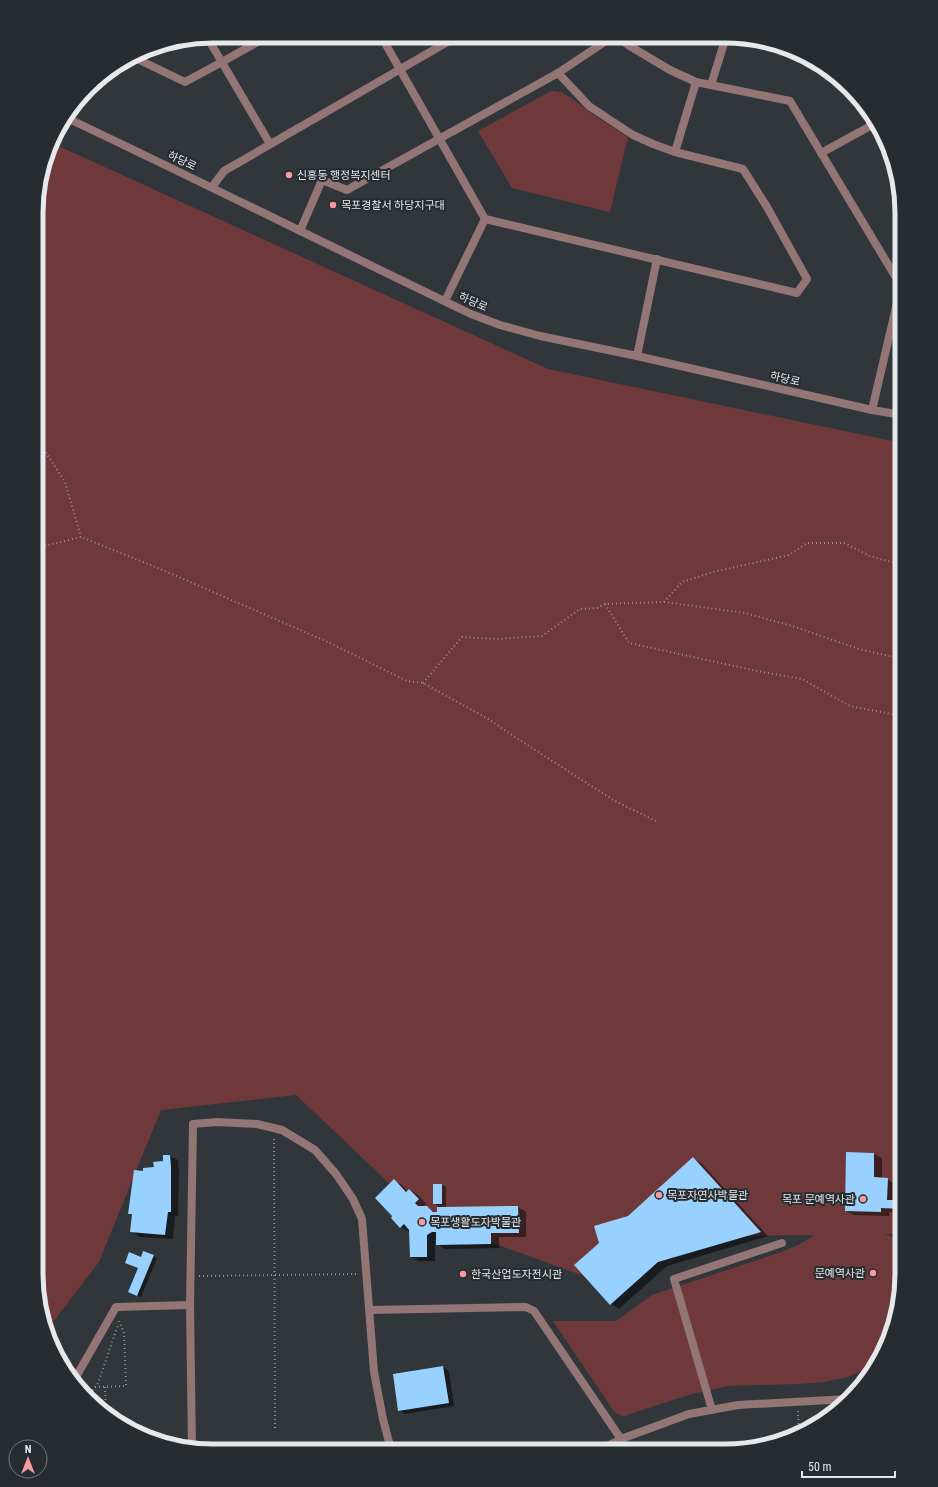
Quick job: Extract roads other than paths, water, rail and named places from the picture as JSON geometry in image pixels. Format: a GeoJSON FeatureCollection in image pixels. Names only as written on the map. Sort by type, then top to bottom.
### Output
{"type":"FeatureCollection","features":[{"type":"Feature","properties":{"kind":"street"},"geometry":{"type":"LineString","coordinates":[[211,43],[270,144]]}},
{"type":"Feature","properties":{"kind":"street"},"geometry":{"type":"LineString","coordinates":[[140,60],[184,82],[256,43]]}},
{"type":"Feature","properties":{"kind":"street"},"geometry":{"type":"LineString","coordinates":[[385,43],[485,219],[797,293],[807,279],[767,207],[743,169],[675,152],[633,135],[589,106],[558,73]]}},
{"type":"Feature","properties":{"kind":"street"},"geometry":{"type":"LineString","coordinates":[[212,187],[224,171],[446,43]]}},
{"type":"Feature","properties":{"kind":"street"},"geometry":{"type":"LineString","coordinates":[[300,232],[322,180],[347,190],[558,73],[603,43]]}},
{"type":"Feature","properties":{"kind":"street"},"geometry":{"type":"LineString","coordinates":[[626,43],[670,70],[696,82],[790,101],[895,276]]}},
{"type":"Feature","properties":{"kind":"street"},"geometry":{"type":"LineString","coordinates":[[712,85],[725,43]]}},
{"type":"Feature","properties":{"kind":"street"},"geometry":{"type":"LineString","coordinates":[[675,152],[696,82]]}},
{"type":"Feature","properties":{"kind":"street","name":"하당로"},"geometry":{"type":"LineString","coordinates":[[71,120],[471,314],[500,325],[540,336],[637,356],[872,410],[895,414]]}},
{"type":"Feature","properties":{"kind":"street"},"geometry":{"type":"LineString","coordinates":[[821,153],[871,126]]}},
{"type":"Feature","properties":{"kind":"street"},"geometry":{"type":"LineString","coordinates":[[445,301],[485,219]]}},
{"type":"Feature","properties":{"kind":"street"},"geometry":{"type":"LineString","coordinates":[[637,356],[657,260]]}},
{"type":"Feature","properties":{"kind":"street"},"geometry":{"type":"LineString","coordinates":[[872,410],[895,312]]}},
{"type":"Feature","properties":{"kind":"street"},"geometry":{"type":"LineString","coordinates":[[192,1443],[190,1276],[193,1124],[217,1122],[250,1124],[282,1130],[315,1150],[336,1174],[353,1199],[362,1219],[374,1372],[389,1444]]}},
{"type":"Feature","properties":{"kind":"street"},"geometry":{"type":"LineString","coordinates":[[712,1410],[674,1279],[782,1243]]}},
{"type":"Feature","properties":{"kind":"street"},"geometry":{"type":"LineString","coordinates":[[77,1375],[116,1307],[190,1305]]}},
{"type":"Feature","properties":{"kind":"street"},"geometry":{"type":"LineString","coordinates":[[370,1310],[526,1307],[534,1311],[621,1439]]}},
{"type":"Feature","properties":{"kind":"street"},"geometry":{"type":"LineString","coordinates":[[611,1444],[689,1414],[738,1405],[839,1400]]}},
{"type":"Feature","properties":{"kind":"place","name":"신흥동 행정복지센터"},"geometry":{"type":"Point","coordinates":[289,175]}},
{"type":"Feature","properties":{"kind":"place","name":"목포경찰서 하당지구대"},"geometry":{"type":"Point","coordinates":[333,205]}},
{"type":"Feature","properties":{"kind":"place","name":"목포자연사박물관"},"geometry":{"type":"Point","coordinates":[659,1195]}},
{"type":"Feature","properties":{"kind":"place","name":"목포 문예역사관"},"geometry":{"type":"Point","coordinates":[863,1199]}},
{"type":"Feature","properties":{"kind":"place","name":"목포생활도자박물관"},"geometry":{"type":"Point","coordinates":[422,1222]}},
{"type":"Feature","properties":{"kind":"place","name":"문예역사관"},"geometry":{"type":"Point","coordinates":[873,1273]}},
{"type":"Feature","properties":{"kind":"place","name":"한국산업도자전시관"},"geometry":{"type":"Point","coordinates":[463,1274]}}]}
